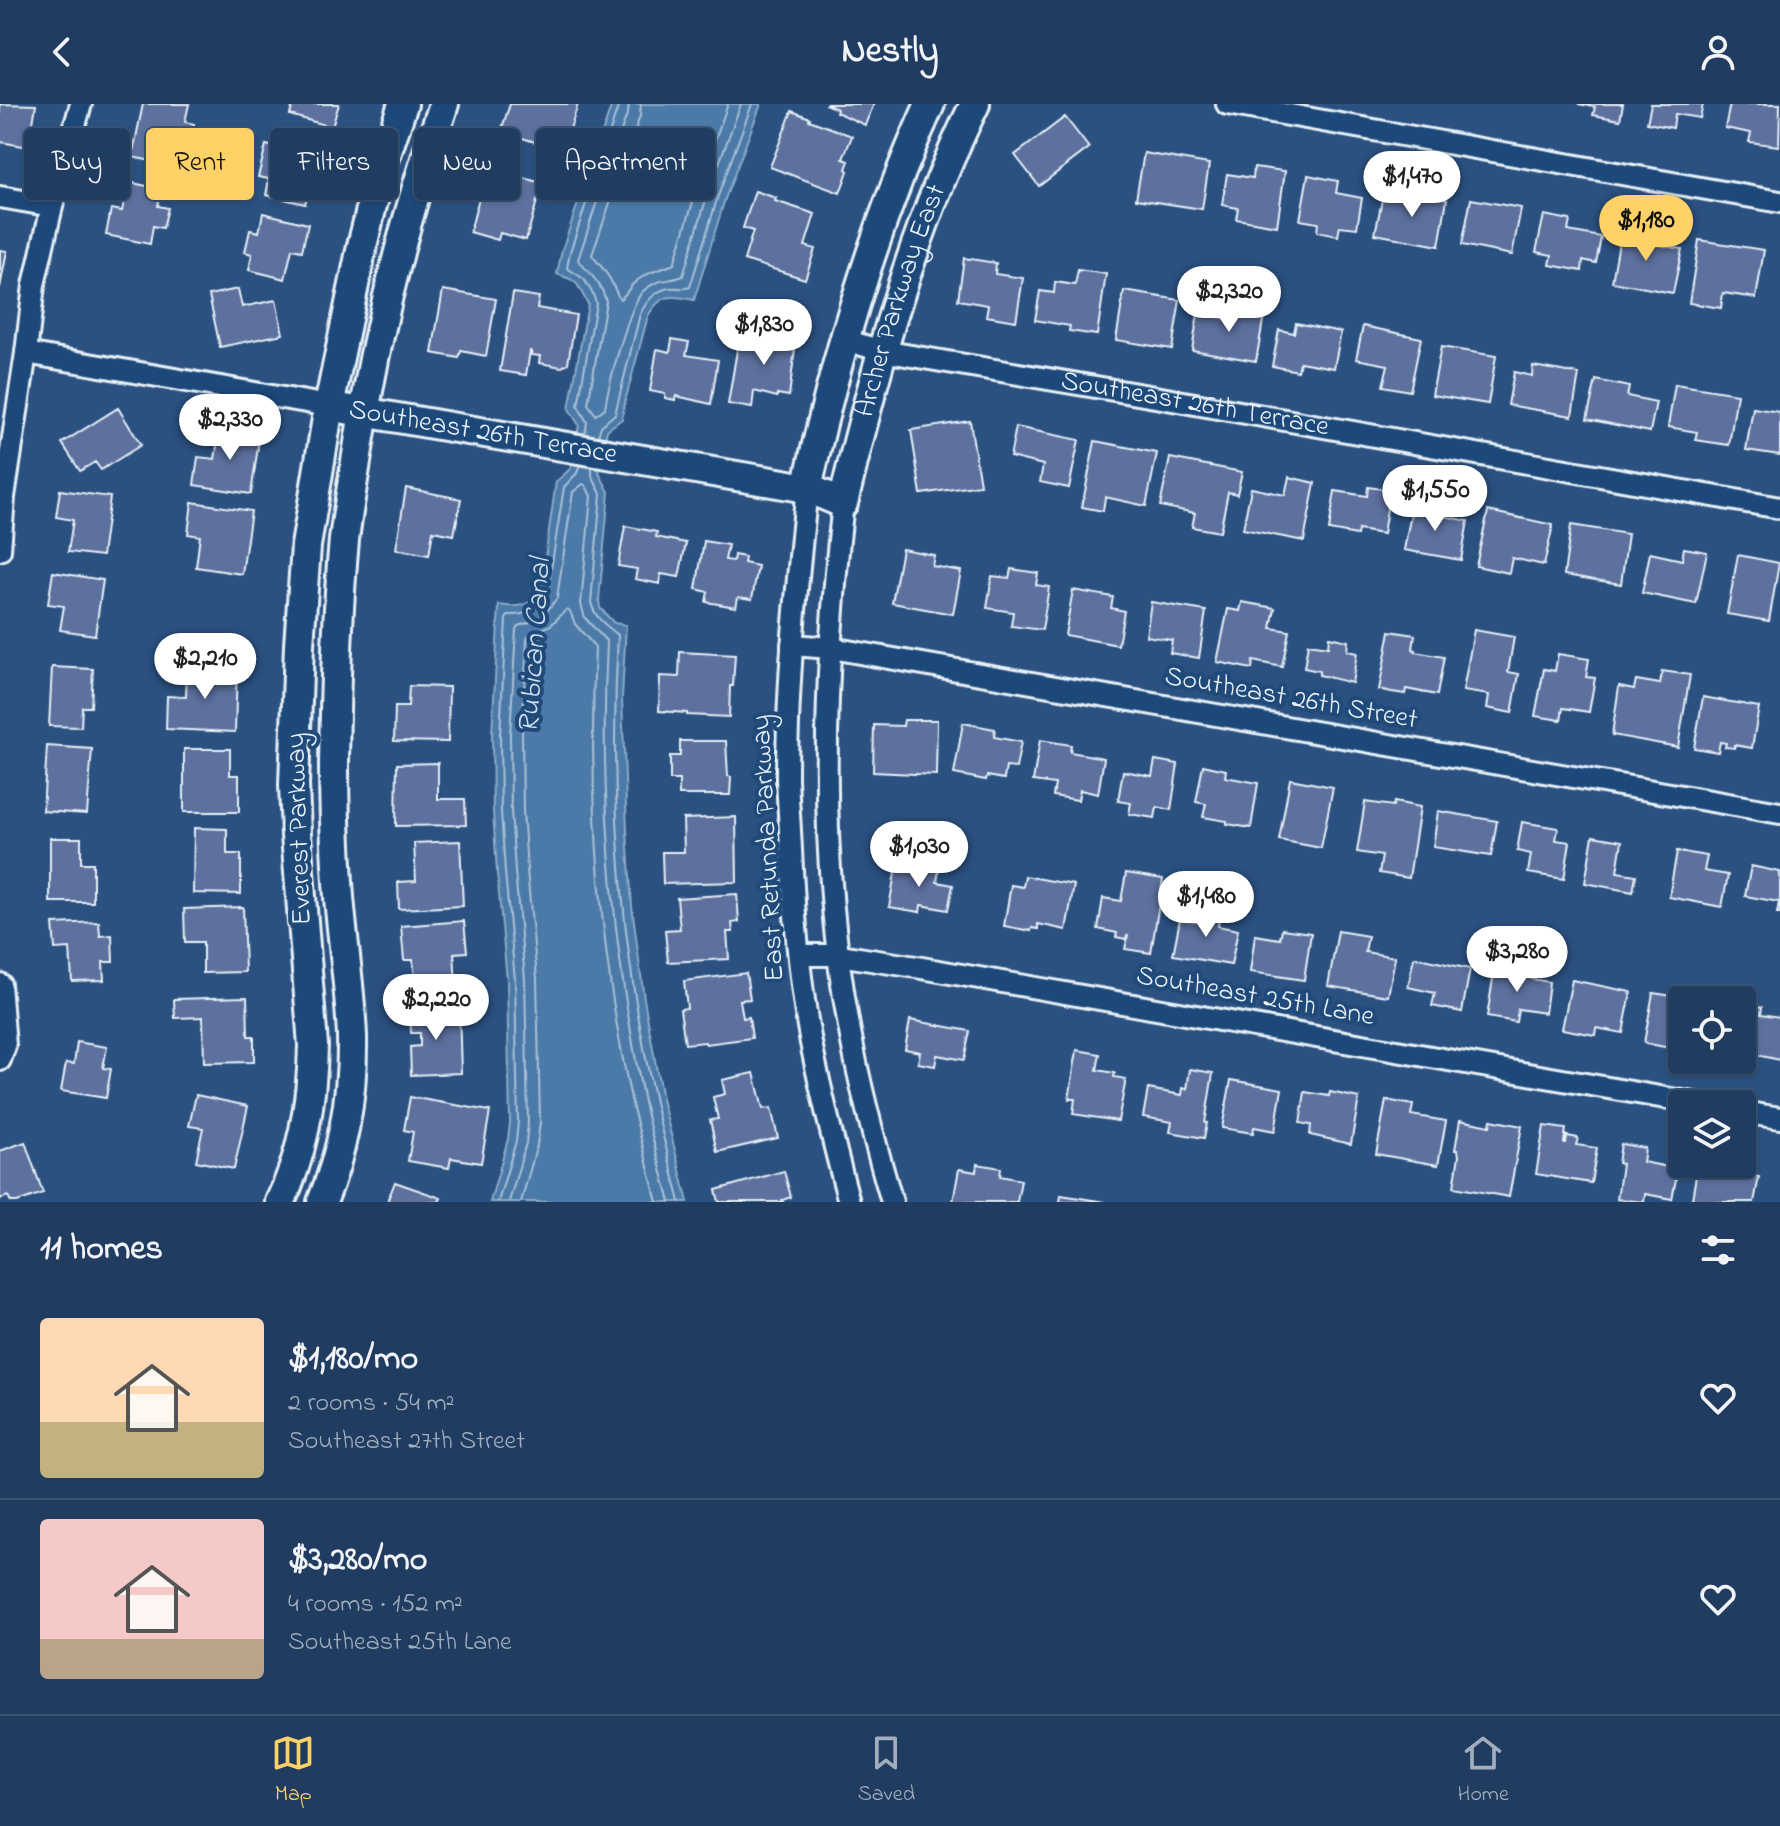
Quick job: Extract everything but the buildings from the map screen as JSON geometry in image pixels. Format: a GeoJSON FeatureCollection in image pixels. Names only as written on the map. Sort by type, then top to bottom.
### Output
{"type":"FeatureCollection","features":[{"type":"Feature","properties":{"kind":"street"},"geometry":{"type":"LineString","coordinates":[[0,550],[2,497],[34,285],[52,206],[81,104]]}},
{"type":"Feature","properties":{"kind":"street","name":"Everest Parkway"},"geometry":{"type":"LineString","coordinates":[[280,1202],[294,1165],[309,1106],[312,1075],[313,1045],[294,785],[306,546],[329,406],[362,246],[381,169],[403,104]]}},
{"type":"Feature","properties":{"kind":"street","name":"Everest Parkway"},"geometry":{"type":"LineString","coordinates":[[322,1202],[338,1155],[350,1095],[352,1034],[335,834],[336,670],[345,539],[363,412],[395,270],[427,152],[444,104]]}},
{"type":"Feature","properties":{"kind":"street","name":"Archer Parkway East"},"geometry":{"type":"LineString","coordinates":[[807,488],[860,286],[885,210],[930,104]]}},
{"type":"Feature","properties":{"kind":"street","name":"Archer Parkway East"},"geometry":{"type":"LineString","coordinates":[[843,503],[882,351],[926,214],[975,104]]}},
{"type":"Feature","properties":{"kind":"street"},"geometry":{"type":"LineString","coordinates":[[1227,104],[1780,202]]}},
{"type":"Feature","properties":{"kind":"street"},"geometry":{"type":"LineString","coordinates":[[0,197],[52,206]]}},
{"type":"Feature","properties":{"kind":"street","name":"Southeast 26th Terrace"},"geometry":{"type":"LineString","coordinates":[[845,340],[882,351],[1780,508]]}},
{"type":"Feature","properties":{"kind":"street","name":"Southeast 26th Terrace"},"geometry":{"type":"LineString","coordinates":[[26,353],[807,488],[843,503]]}},
{"type":"Feature","properties":{"kind":"street","name":"East Retunda Parkway"},"geometry":{"type":"LineString","coordinates":[[807,488],[792,645],[787,779],[793,900],[811,1040],[849,1202]]}},
{"type":"Feature","properties":{"kind":"street"},"geometry":{"type":"LineString","coordinates":[[843,503],[826,744],[827,820],[839,955],[850,1034],[866,1110],[892,1202]]}},
{"type":"Feature","properties":{"kind":"street","name":"Southeast 26th Street"},"geometry":{"type":"LineString","coordinates":[[792,645],[831,648],[1780,813]]}},
{"type":"Feature","properties":{"kind":"street","name":"Southeast 25th Lane"},"geometry":{"type":"LineString","coordinates":[[799,955],[839,955],[932,970],[1668,1098]]}},
{"type":"Feature","properties":{"kind":"street"},"geometry":{"type":"LineString","coordinates":[[308,984],[347,983]]}},
{"type":"Feature","properties":{"kind":"street"},"geometry":{"type":"LineString","coordinates":[[0,984],[5,1046],[0,1060]]}},
{"type":"Feature","properties":{"kind":"street"},"geometry":{"type":"LineString","coordinates":[[1756,1114],[1780,1118]]}},
{"type":"Feature","properties":{"kind":"water","name":"Rubican Canal"},"geometry":{"type":"Polygon","coordinates":[[[612,104],[761,104],[725,199],[694,300],[679,297],[662,300],[648,316],[622,419],[607,430],[599,473],[609,492],[600,608],[614,623],[626,625],[622,698],[632,906],[644,999],[662,1099],[688,1202],[490,1202],[510,1123],[507,980],[493,811],[492,735],[499,605],[522,605],[540,592],[556,482],[571,468],[579,425],[569,409],[588,304],[577,284],[557,274],[562,250],[579,200],[715,200],[715,128],[604,128],[612,104]]]}}]}
